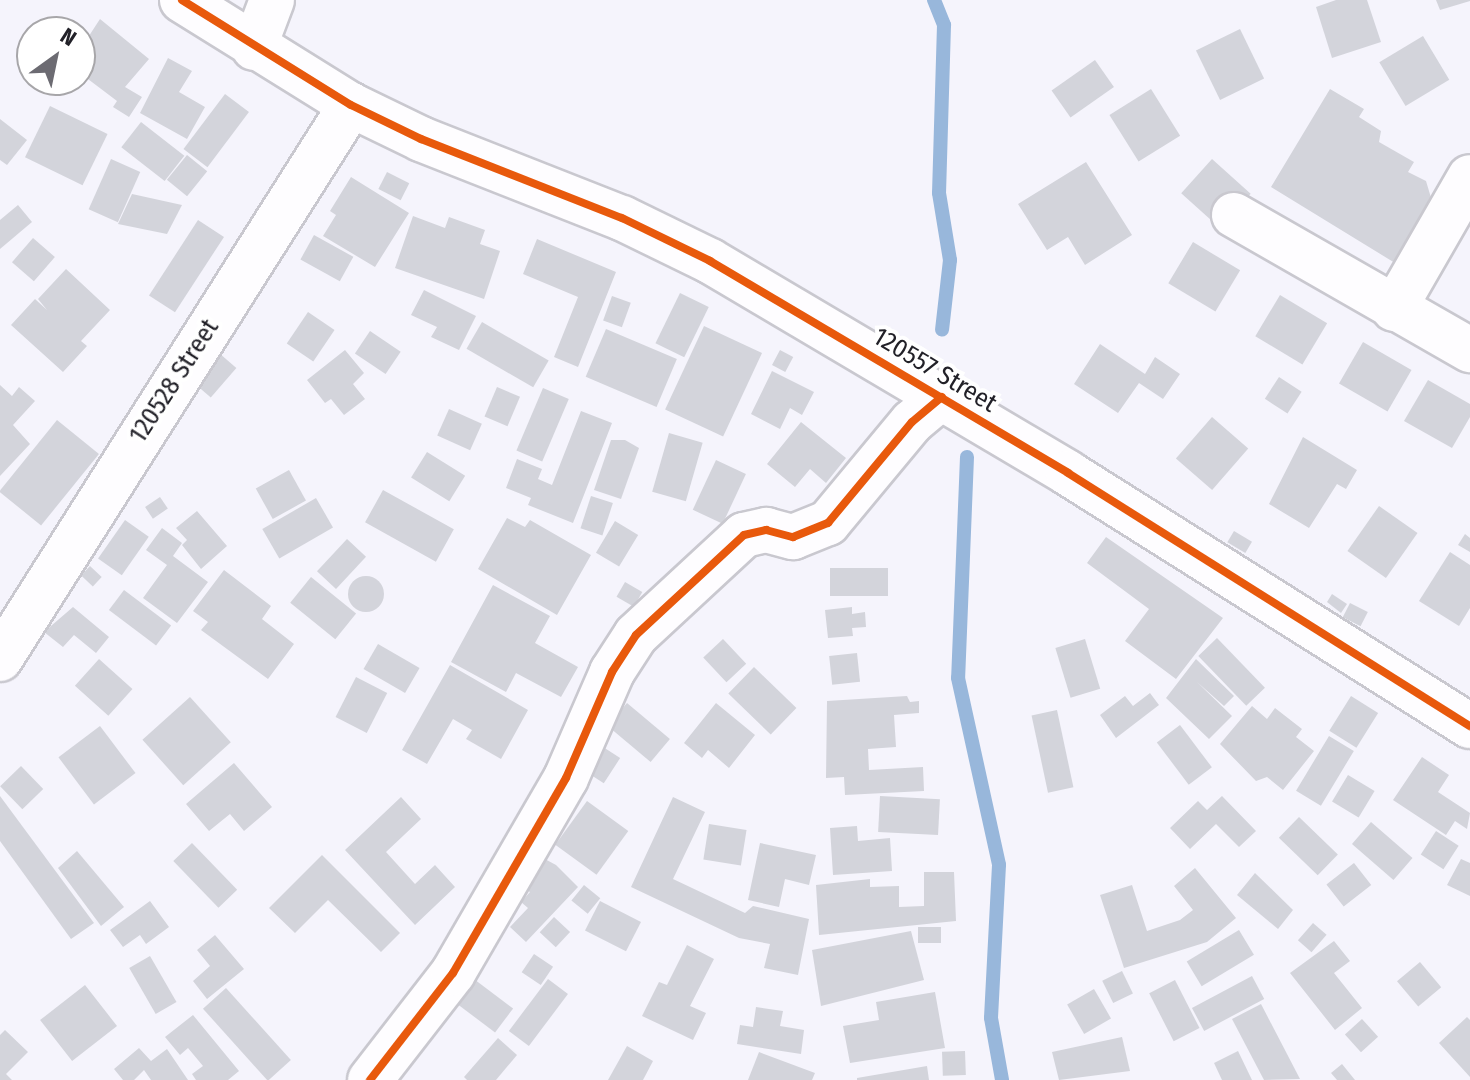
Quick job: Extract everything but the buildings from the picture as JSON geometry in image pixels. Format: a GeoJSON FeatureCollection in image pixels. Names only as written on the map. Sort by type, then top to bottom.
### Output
{"type":"FeatureCollection","features":[{"type":"Feature","properties":{"kind":"street","name":"120557 Street"},"geometry":{"type":"LineString","coordinates":[[182,0],[254,48],[351,105],[664,237],[942,397],[1470,726]]}},
{"type":"Feature","properties":{"kind":"street"},"geometry":{"type":"LineString","coordinates":[[254,48],[272,0]]}},
{"type":"Feature","properties":{"kind":"street","name":"120528 Street"},"geometry":{"type":"LineString","coordinates":[[0,659],[13,602],[351,105]]}},
{"type":"Feature","properties":{"kind":"street"},"geometry":{"type":"LineString","coordinates":[[1394,309],[1470,177]]}},
{"type":"Feature","properties":{"kind":"street"},"geometry":{"type":"LineString","coordinates":[[1234,215],[1470,350]]}},
{"type":"Feature","properties":{"kind":"street"},"geometry":{"type":"LineString","coordinates":[[370,1080],[453,973],[566,778],[612,672],[636,635],[744,535],[766,530],[793,537],[828,523],[912,422],[942,397]]}},
{"type":"Feature","properties":{"kind":"waterway"},"geometry":{"type":"LineString","coordinates":[[934,0],[944,25],[939,193],[950,260],[942,330]]}},
{"type":"Feature","properties":{"kind":"waterway"},"geometry":{"type":"LineString","coordinates":[[967,457],[958,678],[999,865],[991,1018],[1002,1080]]}},
{"type":"Feature","properties":{"kind":"cycle path"},"geometry":{"type":"LineString","coordinates":[[182,0],[351,105],[421,139],[622,218],[710,261],[1068,473],[1470,726]]}},
{"type":"Feature","properties":{"kind":"cycle path"},"geometry":{"type":"LineString","coordinates":[[370,1080],[453,973],[566,778],[612,672],[636,635],[744,535],[766,530],[793,537],[828,523],[912,422],[942,397]]}}]}
